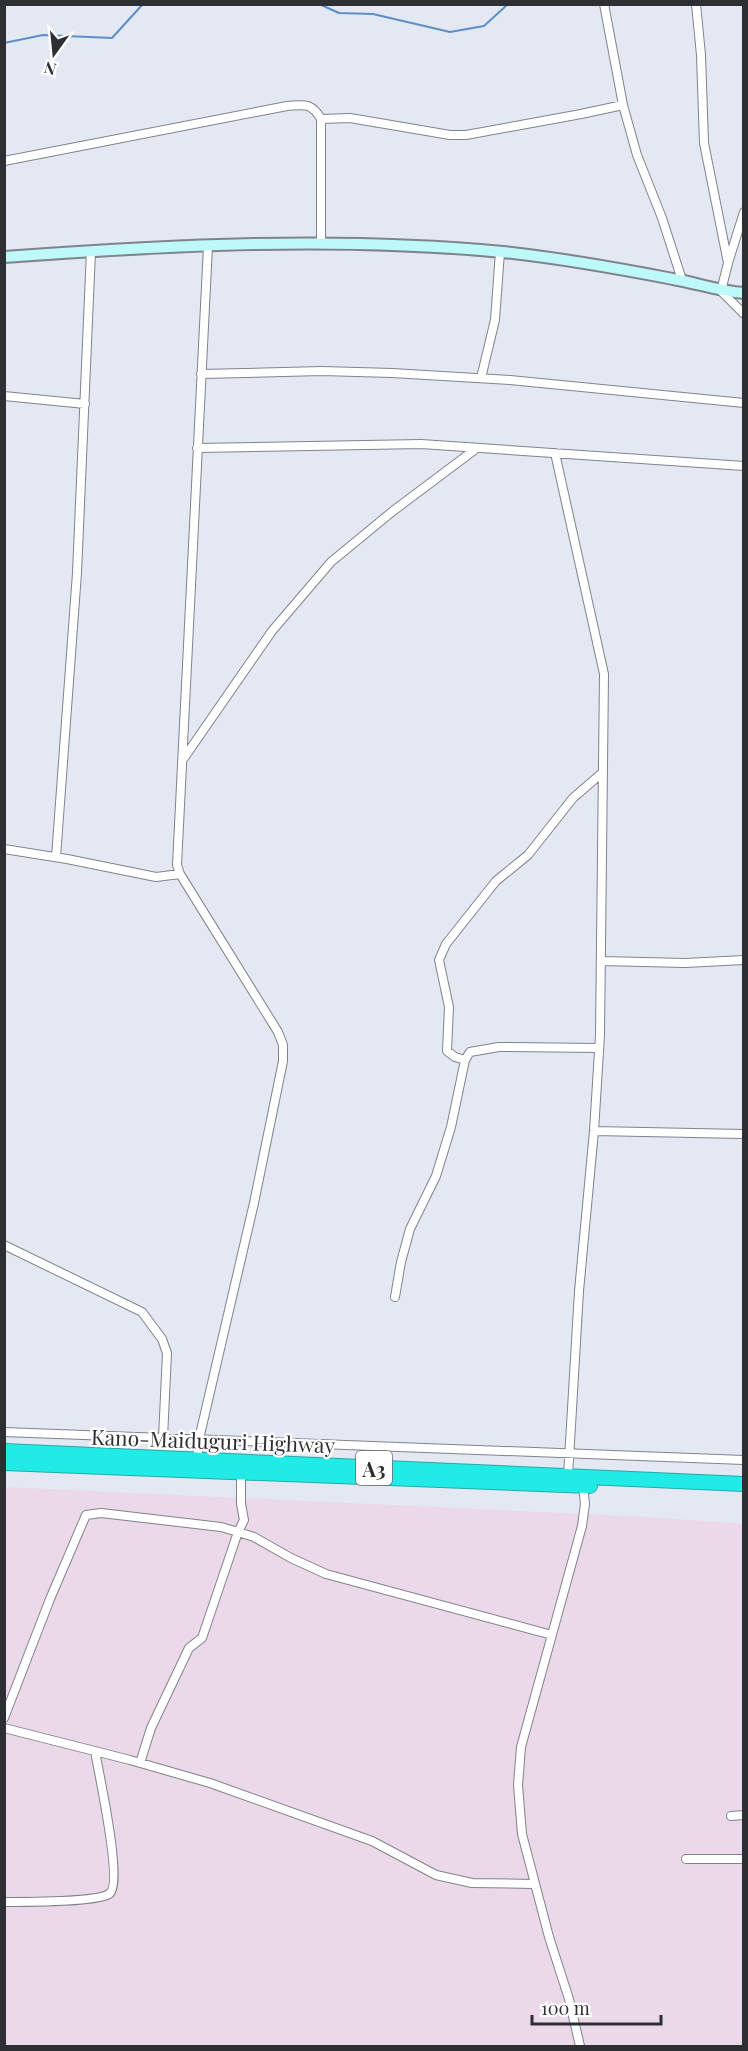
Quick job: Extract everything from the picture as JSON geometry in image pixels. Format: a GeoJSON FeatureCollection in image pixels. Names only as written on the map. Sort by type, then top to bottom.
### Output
{"type":"FeatureCollection","features":[{"type":"Feature","properties":{"kind":"highway","name":"Kano-Maiduguri Highway"},"geometry":{"type":"LineString","coordinates":[[4,1451],[744,1484]]}},
{"type":"Feature","properties":{"kind":"highway","name":"Kano-Maiduguri Highway"},"geometry":{"type":"LineString","coordinates":[[4,1463],[744,1493]]}},
{"type":"Feature","properties":{"kind":"street"},"geometry":{"type":"LineString","coordinates":[[603,4],[623,105],[637,154],[662,218],[682,280]]}},
{"type":"Feature","properties":{"kind":"street"},"geometry":{"type":"LineString","coordinates":[[696,4],[705,143],[728,263]]}},
{"type":"Feature","properties":{"kind":"street"},"geometry":{"type":"LineString","coordinates":[[4,161],[286,106],[307,105],[316,111],[321,119],[321,243]]}},
{"type":"Feature","properties":{"kind":"street"},"geometry":{"type":"LineString","coordinates":[[321,119],[350,118],[450,135],[466,135],[623,105]]}},
{"type":"Feature","properties":{"kind":"street"},"geometry":{"type":"LineString","coordinates":[[721,291],[744,212]]}},
{"type":"Feature","properties":{"kind":"street"},"geometry":{"type":"LineString","coordinates":[[4,257],[208,246],[321,243],[415,246],[568,259],[682,280],[721,291],[744,293]]}},
{"type":"Feature","properties":{"kind":"street"},"geometry":{"type":"LineString","coordinates":[[197,1460],[255,1203],[283,1061],[283,1045],[278,1032],[180,874],[177,865],[208,246]]}},
{"type":"Feature","properties":{"kind":"street"},"geometry":{"type":"LineString","coordinates":[[57,858],[77,573],[91,251]]}},
{"type":"Feature","properties":{"kind":"street"},"geometry":{"type":"LineString","coordinates":[[481,378],[495,320],[500,252]]}},
{"type":"Feature","properties":{"kind":"street"},"geometry":{"type":"LineString","coordinates":[[721,291],[744,314]]}},
{"type":"Feature","properties":{"kind":"street"},"geometry":{"type":"LineString","coordinates":[[201,374],[322,371],[481,378],[744,403]]}},
{"type":"Feature","properties":{"kind":"street"},"geometry":{"type":"LineString","coordinates":[[4,396],[85,404]]}},
{"type":"Feature","properties":{"kind":"street"},"geometry":{"type":"LineString","coordinates":[[197,448],[421,444],[744,466]]}},
{"type":"Feature","properties":{"kind":"street"},"geometry":{"type":"LineString","coordinates":[[182,760],[272,631],[332,562],[416,493],[477,448]]}},
{"type":"Feature","properties":{"kind":"street"},"geometry":{"type":"LineString","coordinates":[[555,453],[604,674],[599,1048],[594,1131],[579,1291],[568,1476]]}},
{"type":"Feature","properties":{"kind":"street"},"geometry":{"type":"LineString","coordinates":[[465,1060],[447,1051],[449,1007],[438,960],[453,934],[496,881],[528,855],[573,798],[602,773]]}},
{"type":"Feature","properties":{"kind":"street"},"geometry":{"type":"LineString","coordinates":[[4,849],[156,877],[180,874]]}},
{"type":"Feature","properties":{"kind":"street"},"geometry":{"type":"LineString","coordinates":[[601,961],[684,963],[744,960]]}},
{"type":"Feature","properties":{"kind":"street"},"geometry":{"type":"LineString","coordinates":[[395,1297],[410,1229],[439,1167],[451,1127],[465,1060],[470,1052],[489,1047],[599,1048]]}},
{"type":"Feature","properties":{"kind":"street"},"geometry":{"type":"LineString","coordinates":[[594,1131],[744,1134]]}},
{"type":"Feature","properties":{"kind":"street"},"geometry":{"type":"LineString","coordinates":[[4,1245],[142,1312],[162,1339],[167,1353],[163,1438]]}},
{"type":"Feature","properties":{"kind":"street"},"geometry":{"type":"LineString","coordinates":[[4,1432],[744,1460]]}},
{"type":"Feature","properties":{"kind":"street"},"geometry":{"type":"LineString","coordinates":[[140,1763],[151,1728],[189,1648],[202,1638],[244,1520],[241,1504],[241,1472]]}},
{"type":"Feature","properties":{"kind":"street"},"geometry":{"type":"LineString","coordinates":[[580,2046],[522,1834],[518,1785],[521,1747],[582,1526],[585,1504],[583,1486]]}},
{"type":"Feature","properties":{"kind":"street"},"geometry":{"type":"LineString","coordinates":[[4,1718],[50,1599],[86,1515],[101,1514],[221,1527],[254,1537],[326,1574],[552,1635]]}},
{"type":"Feature","properties":{"kind":"street"},"geometry":{"type":"LineString","coordinates":[[4,1728],[95,1750],[210,1783],[325,1822],[372,1841],[436,1875],[472,1883],[534,1884]]}},
{"type":"Feature","properties":{"kind":"street"},"geometry":{"type":"LineString","coordinates":[[5,1904],[99,1897],[110,1894],[114,1889],[114,1852],[95,1750]]}},
{"type":"Feature","properties":{"kind":"street"},"geometry":{"type":"LineString","coordinates":[[731,1816],[744,1815]]}},
{"type":"Feature","properties":{"kind":"street"},"geometry":{"type":"LineString","coordinates":[[686,1859],[744,1859]]}},
{"type":"Feature","properties":{"kind":"shaded area"},"geometry":{"type":"Polygon","coordinates":[[[5,1487],[648,1517],[743,1524],[743,2046],[5,2046],[5,1487]]]}},
{"type":"Feature","properties":{"kind":"waterway"},"geometry":{"type":"LineString","coordinates":[[4,43],[43,35],[112,38],[143,4]]}},
{"type":"Feature","properties":{"kind":"waterway"},"geometry":{"type":"LineString","coordinates":[[319,4],[339,13],[373,14],[450,32],[484,26],[508,4]]}}]}
